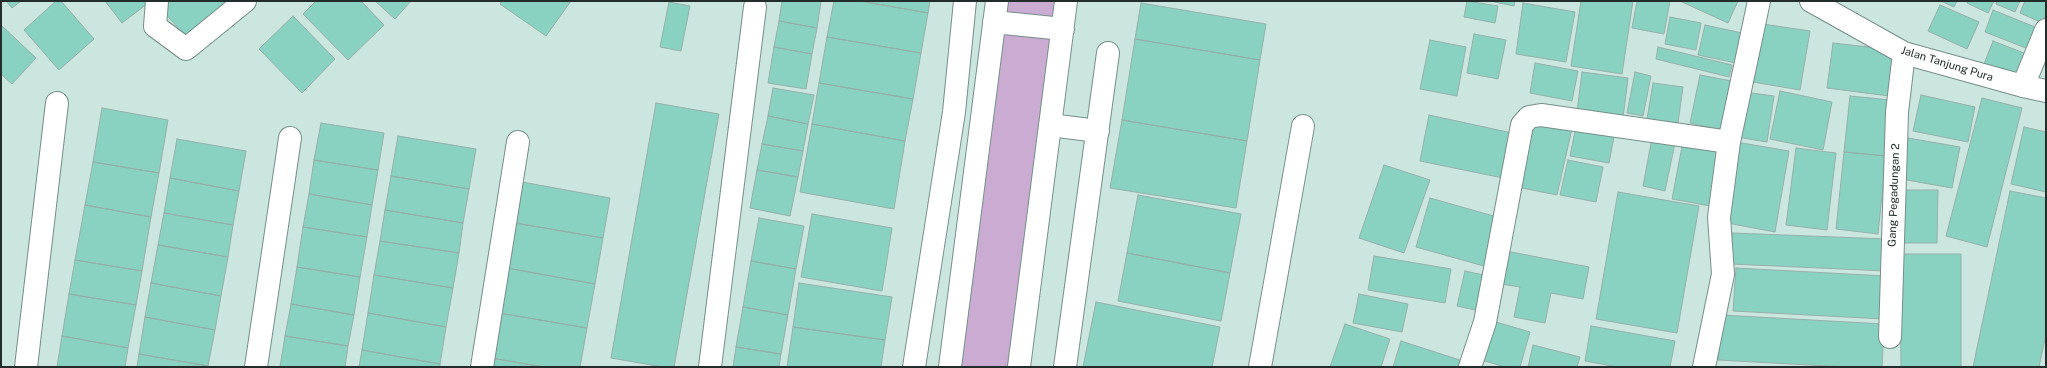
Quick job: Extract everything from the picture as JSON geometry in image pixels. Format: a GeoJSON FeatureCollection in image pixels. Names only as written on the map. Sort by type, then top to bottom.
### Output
{"type":"FeatureCollection","features":[{"type":"Feature","properties":{"kind":"street"},"geometry":{"type":"LineString","coordinates":[[157,1],[155,26],[186,49],[245,1]]}},
{"type":"Feature","properties":{"kind":"street"},"geometry":{"type":"LineString","coordinates":[[914,367],[954,112],[965,1]]}},
{"type":"Feature","properties":{"kind":"street"},"geometry":{"type":"LineString","coordinates":[[1019,367],[1066,1]]}},
{"type":"Feature","properties":{"kind":"street"},"geometry":{"type":"LineString","coordinates":[[1704,367],[1723,274],[1719,217],[1729,142],[1760,1]]}},
{"type":"Feature","properties":{"kind":"street","name":"Jalan Tanjung Pura"},"geometry":{"type":"LineString","coordinates":[[1812,1],[1904,53],[2046,91]]}},
{"type":"Feature","properties":{"kind":"street"},"geometry":{"type":"LineString","coordinates":[[710,367],[755,7]]}},
{"type":"Feature","properties":{"kind":"street"},"geometry":{"type":"LineString","coordinates":[[950,367],[995,12],[1062,30]]}},
{"type":"Feature","properties":{"kind":"street"},"geometry":{"type":"LineString","coordinates":[[2023,86],[2046,30]]}},
{"type":"Feature","properties":{"kind":"street"},"geometry":{"type":"LineString","coordinates":[[1065,367],[1108,53]]}},
{"type":"Feature","properties":{"kind":"street","name":"Gang Pegadungan 2"},"geometry":{"type":"LineString","coordinates":[[1890,338],[1897,120],[1904,53]]}},
{"type":"Feature","properties":{"kind":"street"},"geometry":{"type":"LineString","coordinates":[[26,367],[57,103]]}},
{"type":"Feature","properties":{"kind":"street"},"geometry":{"type":"LineString","coordinates":[[954,112],[982,113]]}},
{"type":"Feature","properties":{"kind":"street"},"geometry":{"type":"LineString","coordinates":[[1470,367],[1485,322],[1522,126],[1530,118],[1541,115],[1729,142]]}},
{"type":"Feature","properties":{"kind":"street"},"geometry":{"type":"LineString","coordinates":[[1050,125],[1098,131]]}},
{"type":"Feature","properties":{"kind":"street"},"geometry":{"type":"LineString","coordinates":[[1260,367],[1303,126]]}},
{"type":"Feature","properties":{"kind":"street"},"geometry":{"type":"LineString","coordinates":[[256,367],[290,138]]}},
{"type":"Feature","properties":{"kind":"street"},"geometry":{"type":"LineString","coordinates":[[482,367],[518,142]]}},
{"type":"Feature","properties":{"kind":"shaded area"},"geometry":{"type":"Polygon","coordinates":[[[997,1],[1066,1],[1019,367],[950,367],[997,1]]]}},
{"type":"Feature","properties":{"kind":"building"},"geometry":{"type":"Polygon","coordinates":[[[6,1],[21,1],[12,8],[6,1]]]}},
{"type":"Feature","properties":{"kind":"building"},"geometry":{"type":"Polygon","coordinates":[[[56,1],[61,1],[94,39],[59,70],[24,30],[56,1]]]}},
{"type":"Feature","properties":{"kind":"building"},"geometry":{"type":"Polygon","coordinates":[[[105,1],[151,1],[122,23],[105,1]]]}},
{"type":"Feature","properties":{"kind":"building"},"geometry":{"type":"Polygon","coordinates":[[[168,1],[230,1],[190,41],[160,8],[168,1]]]}},
{"type":"Feature","properties":{"kind":"building"},"geometry":{"type":"Polygon","coordinates":[[[316,1],[361,1],[384,25],[348,60],[303,14],[316,1]]]}},
{"type":"Feature","properties":{"kind":"building"},"geometry":{"type":"Polygon","coordinates":[[[375,1],[411,1],[395,19],[375,1]]]}},
{"type":"Feature","properties":{"kind":"building"},"geometry":{"type":"Polygon","coordinates":[[[502,1],[571,1],[546,36],[500,4],[502,1]]]}},
{"type":"Feature","properties":{"kind":"building"},"geometry":{"type":"Polygon","coordinates":[[[782,1],[821,1],[817,28],[779,21],[782,1]]]}},
{"type":"Feature","properties":{"kind":"building"},"geometry":{"type":"Polygon","coordinates":[[[834,1],[860,1],[928,13],[921,53],[827,37],[834,1]]]}},
{"type":"Feature","properties":{"kind":"building"},"geometry":{"type":"Polygon","coordinates":[[[860,1],[930,1],[928,13],[860,1]]]}},
{"type":"Feature","properties":{"kind":"building"},"geometry":{"type":"Polygon","coordinates":[[[1467,1],[1498,6],[1495,23],[1464,17],[1467,1]]]}},
{"type":"Feature","properties":{"kind":"building"},"geometry":{"type":"Polygon","coordinates":[[[1515,1],[1514,6],[1494,2],[1515,1]]]}},
{"type":"Feature","properties":{"kind":"building"},"geometry":{"type":"Polygon","coordinates":[[[1581,1],[1633,1],[1622,74],[1571,66],[1581,1]]]}},
{"type":"Feature","properties":{"kind":"building"},"geometry":{"type":"Polygon","coordinates":[[[1637,1],[1670,1],[1664,34],[1632,28],[1637,1]]]}},
{"type":"Feature","properties":{"kind":"building"},"geometry":{"type":"Polygon","coordinates":[[[1680,1],[1738,1],[1728,23],[1680,1]]]}},
{"type":"Feature","properties":{"kind":"building"},"geometry":{"type":"Polygon","coordinates":[[[1941,1],[1957,1],[1954,7],[1941,1]]]}},
{"type":"Feature","properties":{"kind":"building"},"geometry":{"type":"Polygon","coordinates":[[[1967,1],[1994,1],[1988,13],[1967,3],[1967,1]]]}},
{"type":"Feature","properties":{"kind":"building"},"geometry":{"type":"Polygon","coordinates":[[[1997,1],[2020,1],[2015,12],[1996,4],[1997,1]]]}},
{"type":"Feature","properties":{"kind":"building"},"geometry":{"type":"Polygon","coordinates":[[[2025,1],[2046,1],[2045,24],[2020,13],[2025,1]]]}},
{"type":"Feature","properties":{"kind":"building"},"geometry":{"type":"Polygon","coordinates":[[[669,2],[690,6],[681,51],[660,47],[669,2]]]}},
{"type":"Feature","properties":{"kind":"building"},"geometry":{"type":"Polygon","coordinates":[[[1141,3],[1266,24],[1260,60],[1135,39],[1141,3]]]}},
{"type":"Feature","properties":{"kind":"building"},"geometry":{"type":"Polygon","coordinates":[[[1523,3],[1575,12],[1566,62],[1516,54],[1523,3]]]}},
{"type":"Feature","properties":{"kind":"building"},"geometry":{"type":"Polygon","coordinates":[[[1940,5],[1979,22],[1967,49],[1928,31],[1940,5]]]}},
{"type":"Feature","properties":{"kind":"building"},"geometry":{"type":"Polygon","coordinates":[[[1993,10],[2040,29],[2031,50],[1985,32],[1993,10]]]}},
{"type":"Feature","properties":{"kind":"building"},"geometry":{"type":"Polygon","coordinates":[[[293,16],[335,59],[302,93],[259,49],[293,16]]]}},
{"type":"Feature","properties":{"kind":"building"},"geometry":{"type":"Polygon","coordinates":[[[1670,17],[1701,23],[1696,50],[1665,44],[1670,17]]]}},
{"type":"Feature","properties":{"kind":"building"},"geometry":{"type":"Polygon","coordinates":[[[779,21],[817,28],[812,54],[774,47],[779,21]]]}},
{"type":"Feature","properties":{"kind":"building"},"geometry":{"type":"Polygon","coordinates":[[[1756,23],[1810,31],[1800,90],[1747,81],[1756,23]]]}},
{"type":"Feature","properties":{"kind":"building"},"geometry":{"type":"Polygon","coordinates":[[[1,25],[36,58],[12,84],[1,74],[1,25]]]}},
{"type":"Feature","properties":{"kind":"building"},"geometry":{"type":"Polygon","coordinates":[[[1705,25],[1742,33],[1736,63],[1698,55],[1705,25]]]}},
{"type":"Feature","properties":{"kind":"building"},"geometry":{"type":"Polygon","coordinates":[[[1474,34],[1506,40],[1498,79],[1467,73],[1474,34]]]}},
{"type":"Feature","properties":{"kind":"building"},"geometry":{"type":"Polygon","coordinates":[[[827,37],[921,53],[913,99],[819,83],[827,37]]]}},
{"type":"Feature","properties":{"kind":"building"},"geometry":{"type":"Polygon","coordinates":[[[1135,39],[1260,60],[1247,141],[1122,120],[1135,39]]]}},
{"type":"Feature","properties":{"kind":"building"},"geometry":{"type":"Polygon","coordinates":[[[1430,40],[1466,47],[1457,96],[1420,89],[1430,40]]]}},
{"type":"Feature","properties":{"kind":"building"},"geometry":{"type":"Polygon","coordinates":[[[1993,41],[2029,55],[2019,78],[1984,64],[1993,41]]]}},
{"type":"Feature","properties":{"kind":"building"},"geometry":{"type":"Polygon","coordinates":[[[1833,43],[1895,50],[1889,96],[1827,88],[1833,43]]]}},
{"type":"Feature","properties":{"kind":"building"},"geometry":{"type":"Polygon","coordinates":[[[774,47],[812,54],[806,89],[768,83],[774,47]]]}},
{"type":"Feature","properties":{"kind":"building"},"geometry":{"type":"Polygon","coordinates":[[[1658,47],[1732,65],[1729,77],[1656,59],[1658,47]]]}},
{"type":"Feature","properties":{"kind":"building"},"geometry":{"type":"Polygon","coordinates":[[[1535,63],[1578,71],[1572,101],[1530,93],[1535,63]]]}},
{"type":"Feature","properties":{"kind":"building"},"geometry":{"type":"Polygon","coordinates":[[[1582,72],[1628,78],[1623,118],[1577,112],[1582,72]]]}},
{"type":"Feature","properties":{"kind":"building"},"geometry":{"type":"Polygon","coordinates":[[[1635,72],[1651,76],[1643,116],[1627,113],[1635,72]]]}},
{"type":"Feature","properties":{"kind":"building"},"geometry":{"type":"Polygon","coordinates":[[[1700,75],[1732,81],[1722,130],[1690,123],[1700,75]]]}},
{"type":"Feature","properties":{"kind":"building"},"geometry":{"type":"Polygon","coordinates":[[[819,83],[913,99],[905,141],[812,124],[819,83]]]}},
{"type":"Feature","properties":{"kind":"building"},"geometry":{"type":"Polygon","coordinates":[[[1653,83],[1683,87],[1677,130],[1646,125],[1653,83]]]}},
{"type":"Feature","properties":{"kind":"building"},"geometry":{"type":"Polygon","coordinates":[[[773,88],[814,95],[808,124],[768,116],[773,88]]]}},
{"type":"Feature","properties":{"kind":"building"},"geometry":{"type":"Polygon","coordinates":[[[1780,91],[1832,102],[1823,150],[1770,139],[1780,91]]]}},
{"type":"Feature","properties":{"kind":"building"},"geometry":{"type":"Polygon","coordinates":[[[1744,92],[1774,96],[1767,142],[1737,137],[1744,92]]]}},
{"type":"Feature","properties":{"kind":"building"},"geometry":{"type":"Polygon","coordinates":[[[1921,95],[1975,107],[1968,142],[1913,131],[1921,95]]]}},
{"type":"Feature","properties":{"kind":"building"},"geometry":{"type":"Polygon","coordinates":[[[1850,96],[1891,100],[1886,156],[1844,152],[1850,96]]]}},
{"type":"Feature","properties":{"kind":"building"},"geometry":{"type":"Polygon","coordinates":[[[1982,98],[2022,108],[1987,247],[1946,236],[1982,98]]]}},
{"type":"Feature","properties":{"kind":"building"},"geometry":{"type":"Polygon","coordinates":[[[656,103],[719,114],[674,367],[663,367],[611,358],[656,103]]]}},
{"type":"Feature","properties":{"kind":"building"},"geometry":{"type":"Polygon","coordinates":[[[102,108],[168,120],[159,173],[93,162],[102,108]]]}},
{"type":"Feature","properties":{"kind":"building"},"geometry":{"type":"Polygon","coordinates":[[[1429,115],[1512,133],[1503,178],[1420,161],[1429,115]]]}},
{"type":"Feature","properties":{"kind":"building"},"geometry":{"type":"Polygon","coordinates":[[[768,116],[808,124],[803,151],[762,144],[768,116]]]}},
{"type":"Feature","properties":{"kind":"building"},"geometry":{"type":"Polygon","coordinates":[[[1122,120],[1247,141],[1236,208],[1110,188],[1122,120]]]}},
{"type":"Feature","properties":{"kind":"building"},"geometry":{"type":"Polygon","coordinates":[[[1531,120],[1572,129],[1557,195],[1517,187],[1531,120]]]}},
{"type":"Feature","properties":{"kind":"building"},"geometry":{"type":"Polygon","coordinates":[[[321,123],[384,133],[378,170],[314,160],[321,123]]]}},
{"type":"Feature","properties":{"kind":"building"},"geometry":{"type":"Polygon","coordinates":[[[812,124],[905,141],[894,209],[800,192],[812,124]]]}},
{"type":"Feature","properties":{"kind":"building"},"geometry":{"type":"Polygon","coordinates":[[[1576,126],[1615,132],[1609,163],[1570,156],[1576,126]]]}},
{"type":"Feature","properties":{"kind":"building"},"geometry":{"type":"Polygon","coordinates":[[[2024,127],[2046,132],[2046,192],[2011,184],[2024,127]]]}},
{"type":"Feature","properties":{"kind":"building"},"geometry":{"type":"Polygon","coordinates":[[[398,136],[476,149],[469,189],[391,176],[398,136]]]}},
{"type":"Feature","properties":{"kind":"building"},"geometry":{"type":"Polygon","coordinates":[[[1684,136],[1722,143],[1710,206],[1672,199],[1684,136]]]}},
{"type":"Feature","properties":{"kind":"building"},"geometry":{"type":"Polygon","coordinates":[[[1652,138],[1675,143],[1665,191],[1643,186],[1652,138]]]}},
{"type":"Feature","properties":{"kind":"building"},"geometry":{"type":"Polygon","coordinates":[[[1908,138],[1960,147],[1952,188],[1901,179],[1908,138]]]}},
{"type":"Feature","properties":{"kind":"building"},"geometry":{"type":"Polygon","coordinates":[[[177,139],[246,151],[239,191],[170,178],[177,139]]]}},
{"type":"Feature","properties":{"kind":"building"},"geometry":{"type":"Polygon","coordinates":[[[1736,142],[1789,151],[1775,232],[1722,222],[1736,142]]]}},
{"type":"Feature","properties":{"kind":"building"},"geometry":{"type":"Polygon","coordinates":[[[762,144],[803,151],[798,177],[757,170],[762,144]]]}},
{"type":"Feature","properties":{"kind":"building"},"geometry":{"type":"Polygon","coordinates":[[[1796,148],[1836,153],[1827,230],[1786,225],[1796,148]]]}},
{"type":"Feature","properties":{"kind":"building"},"geometry":{"type":"Polygon","coordinates":[[[1844,152],[1886,156],[1878,234],[1836,229],[1844,152]]]}},
{"type":"Feature","properties":{"kind":"building"},"geometry":{"type":"Polygon","coordinates":[[[314,160],[378,170],[372,205],[309,194],[314,160]]]}},
{"type":"Feature","properties":{"kind":"building"},"geometry":{"type":"Polygon","coordinates":[[[1568,160],[1603,167],[1596,202],[1560,195],[1568,160]]]}},
{"type":"Feature","properties":{"kind":"building"},"geometry":{"type":"Polygon","coordinates":[[[93,162],[159,173],[151,217],[85,205],[93,162]]]}},
{"type":"Feature","properties":{"kind":"building"},"geometry":{"type":"Polygon","coordinates":[[[1384,165],[1430,180],[1404,253],[1359,238],[1384,165]]]}},
{"type":"Feature","properties":{"kind":"building"},"geometry":{"type":"Polygon","coordinates":[[[757,170],[798,177],[790,216],[750,208],[757,170]]]}},
{"type":"Feature","properties":{"kind":"building"},"geometry":{"type":"Polygon","coordinates":[[[391,176],[469,189],[463,223],[385,210],[391,176]]]}},
{"type":"Feature","properties":{"kind":"building"},"geometry":{"type":"Polygon","coordinates":[[[170,178],[239,191],[233,225],[164,213],[170,178]]]}},
{"type":"Feature","properties":{"kind":"building"},"geometry":{"type":"Polygon","coordinates":[[[522,182],[610,198],[603,238],[515,223],[522,182]]]}},
{"type":"Feature","properties":{"kind":"building"},"geometry":{"type":"Polygon","coordinates":[[[1899,190],[1938,190],[1937,243],[1900,243],[1899,190]]]}},
{"type":"Feature","properties":{"kind":"building"},"geometry":{"type":"Polygon","coordinates":[[[2010,191],[2046,198],[2046,334],[2039,367],[1973,367],[2010,191]]]}},
{"type":"Feature","properties":{"kind":"building"},"geometry":{"type":"Polygon","coordinates":[[[1618,192],[1699,206],[1677,333],[1596,319],[1618,192]]]}},
{"type":"Feature","properties":{"kind":"building"},"geometry":{"type":"Polygon","coordinates":[[[309,194],[372,205],[367,237],[303,227],[309,194]]]}},
{"type":"Feature","properties":{"kind":"building"},"geometry":{"type":"Polygon","coordinates":[[[1138,195],[1241,214],[1230,273],[1127,253],[1138,195]]]}},
{"type":"Feature","properties":{"kind":"building"},"geometry":{"type":"Polygon","coordinates":[[[1430,198],[1504,219],[1491,268],[1416,247],[1430,198]]]}},
{"type":"Feature","properties":{"kind":"building"},"geometry":{"type":"Polygon","coordinates":[[[85,205],[151,217],[142,271],[75,260],[85,205]]]}},
{"type":"Feature","properties":{"kind":"building"},"geometry":{"type":"Polygon","coordinates":[[[385,210],[463,223],[459,253],[380,241],[385,210]]]}},
{"type":"Feature","properties":{"kind":"building"},"geometry":{"type":"Polygon","coordinates":[[[164,213],[233,225],[228,257],[158,245],[164,213]]]}},
{"type":"Feature","properties":{"kind":"building"},"geometry":{"type":"Polygon","coordinates":[[[812,214],[892,228],[882,291],[801,277],[812,214]]]}},
{"type":"Feature","properties":{"kind":"building"},"geometry":{"type":"Polygon","coordinates":[[[759,218],[804,226],[796,269],[751,261],[759,218]]]}},
{"type":"Feature","properties":{"kind":"building"},"geometry":{"type":"Polygon","coordinates":[[[515,223],[603,238],[595,284],[507,268],[515,223]]]}},
{"type":"Feature","properties":{"kind":"building"},"geometry":{"type":"Polygon","coordinates":[[[303,227],[367,237],[360,277],[297,267],[303,227]]]}},
{"type":"Feature","properties":{"kind":"building"},"geometry":{"type":"Polygon","coordinates":[[[1732,233],[1887,239],[1885,271],[1731,264],[1732,233]]]}},
{"type":"Feature","properties":{"kind":"building"},"geometry":{"type":"Polygon","coordinates":[[[380,241],[459,253],[453,288],[374,275],[380,241]]]}},
{"type":"Feature","properties":{"kind":"building"},"geometry":{"type":"Polygon","coordinates":[[[158,245],[228,257],[221,296],[151,283],[158,245]]]}},
{"type":"Feature","properties":{"kind":"building"},"geometry":{"type":"Polygon","coordinates":[[[1506,251],[1589,267],[1583,299],[1551,293],[1545,323],[1514,317],[1520,287],[1501,284],[1506,251]]]}},
{"type":"Feature","properties":{"kind":"building"},"geometry":{"type":"Polygon","coordinates":[[[1127,253],[1230,273],[1221,321],[1118,301],[1127,253]]]}},
{"type":"Feature","properties":{"kind":"building"},"geometry":{"type":"Polygon","coordinates":[[[1900,254],[1961,254],[1961,367],[1901,367],[1900,254]]]}},
{"type":"Feature","properties":{"kind":"building"},"geometry":{"type":"Polygon","coordinates":[[[1374,256],[1451,269],[1445,303],[1368,290],[1374,256]]]}},
{"type":"Feature","properties":{"kind":"building"},"geometry":{"type":"Polygon","coordinates":[[[75,260],[142,271],[136,305],[69,294],[75,260]]]}},
{"type":"Feature","properties":{"kind":"building"},"geometry":{"type":"Polygon","coordinates":[[[751,261],[796,269],[788,315],[743,307],[751,261]]]}},
{"type":"Feature","properties":{"kind":"building"},"geometry":{"type":"Polygon","coordinates":[[[297,267],[360,277],[354,315],[291,304],[297,267]]]}},
{"type":"Feature","properties":{"kind":"building"},"geometry":{"type":"Polygon","coordinates":[[[507,268],[595,284],[587,328],[499,313],[507,268]]]}},
{"type":"Feature","properties":{"kind":"building"},"geometry":{"type":"Polygon","coordinates":[[[1736,268],[1886,276],[1883,319],[1733,311],[1736,268]]]}},
{"type":"Feature","properties":{"kind":"building"},"geometry":{"type":"Polygon","coordinates":[[[1465,271],[1493,277],[1484,312],[1457,306],[1465,271]]]}},
{"type":"Feature","properties":{"kind":"building"},"geometry":{"type":"Polygon","coordinates":[[[374,275],[453,288],[446,327],[368,313],[374,275]]]}},
{"type":"Feature","properties":{"kind":"building"},"geometry":{"type":"Polygon","coordinates":[[[151,283],[221,296],[215,330],[145,317],[151,283]]]}},
{"type":"Feature","properties":{"kind":"building"},"geometry":{"type":"Polygon","coordinates":[[[799,283],[892,297],[885,340],[793,327],[799,283]]]}},
{"type":"Feature","properties":{"kind":"building"},"geometry":{"type":"Polygon","coordinates":[[[69,294],[136,305],[128,348],[62,336],[69,294]]]}},
{"type":"Feature","properties":{"kind":"building"},"geometry":{"type":"Polygon","coordinates":[[[1359,294],[1408,304],[1402,332],[1353,323],[1359,294]]]}},
{"type":"Feature","properties":{"kind":"building"},"geometry":{"type":"Polygon","coordinates":[[[1096,302],[1220,327],[1212,367],[1083,367],[1096,302]]]}},
{"type":"Feature","properties":{"kind":"building"},"geometry":{"type":"Polygon","coordinates":[[[291,304],[354,315],[348,346],[285,336],[291,304]]]}},
{"type":"Feature","properties":{"kind":"building"},"geometry":{"type":"Polygon","coordinates":[[[743,307],[788,315],[781,354],[736,347],[743,307]]]}},
{"type":"Feature","properties":{"kind":"building"},"geometry":{"type":"Polygon","coordinates":[[[368,313],[446,327],[440,364],[362,350],[368,313]]]}},
{"type":"Feature","properties":{"kind":"building"},"geometry":{"type":"Polygon","coordinates":[[[499,313],[587,328],[580,367],[544,367],[491,358],[499,313]]]}},
{"type":"Feature","properties":{"kind":"building"},"geometry":{"type":"Polygon","coordinates":[[[1721,315],[1884,324],[1882,367],[1846,367],[1718,360],[1721,315]]]}},
{"type":"Feature","properties":{"kind":"building"},"geometry":{"type":"Polygon","coordinates":[[[145,317],[215,330],[208,366],[139,354],[145,317]]]}},
{"type":"Feature","properties":{"kind":"building"},"geometry":{"type":"Polygon","coordinates":[[[1486,319],[1530,332],[1520,367],[1505,367],[1475,358],[1486,319]]]}},
{"type":"Feature","properties":{"kind":"building"},"geometry":{"type":"Polygon","coordinates":[[[1345,324],[1390,339],[1381,367],[1330,367],[1345,324]]]}},
{"type":"Feature","properties":{"kind":"building"},"geometry":{"type":"Polygon","coordinates":[[[1591,326],[1675,341],[1670,367],[1618,367],[1585,361],[1591,326]]]}},
{"type":"Feature","properties":{"kind":"building"},"geometry":{"type":"Polygon","coordinates":[[[793,327],[885,340],[881,367],[787,367],[793,327]]]}},
{"type":"Feature","properties":{"kind":"building"},"geometry":{"type":"Polygon","coordinates":[[[62,336],[128,348],[125,367],[57,367],[62,336]]]}},
{"type":"Feature","properties":{"kind":"building"},"geometry":{"type":"Polygon","coordinates":[[[285,336],[348,346],[345,367],[280,367],[285,336]]]}},
{"type":"Feature","properties":{"kind":"building"},"geometry":{"type":"Polygon","coordinates":[[[1401,341],[1469,363],[1468,367],[1393,367],[1401,341]]]}},
{"type":"Feature","properties":{"kind":"building"},"geometry":{"type":"Polygon","coordinates":[[[1533,345],[1580,357],[1577,367],[1528,367],[1533,345]]]}},
{"type":"Feature","properties":{"kind":"building"},"geometry":{"type":"Polygon","coordinates":[[[736,347],[781,354],[779,367],[733,367],[736,347]]]}},
{"type":"Feature","properties":{"kind":"building"},"geometry":{"type":"Polygon","coordinates":[[[362,350],[440,364],[440,367],[359,367],[362,350]]]}},
{"type":"Feature","properties":{"kind":"building"},"geometry":{"type":"Polygon","coordinates":[[[139,354],[208,366],[208,367],[137,367],[139,354]]]}},
{"type":"Feature","properties":{"kind":"building"},"geometry":{"type":"Polygon","coordinates":[[[491,358],[544,367],[489,367],[491,358]]]}}]}
